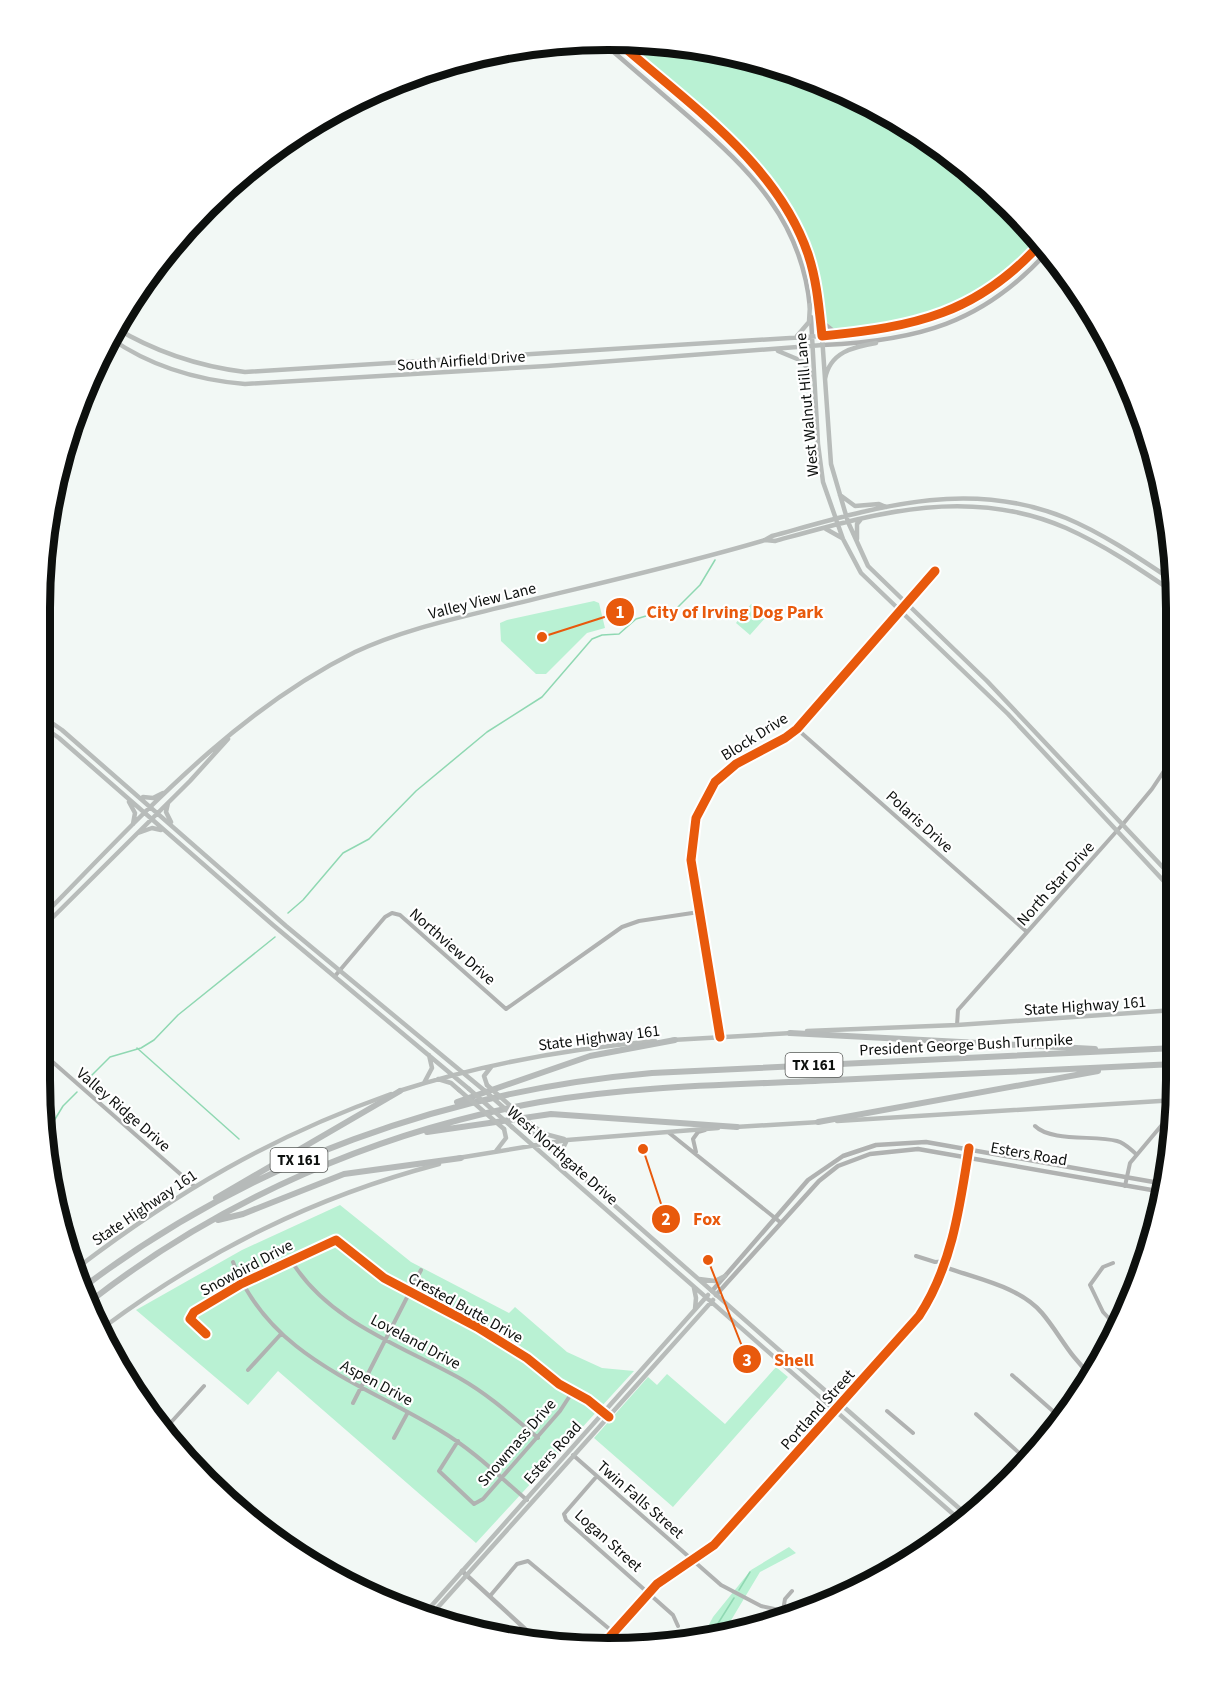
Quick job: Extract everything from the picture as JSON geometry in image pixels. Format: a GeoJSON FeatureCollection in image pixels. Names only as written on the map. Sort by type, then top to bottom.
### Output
{"type":"FeatureCollection","features":[{"type":"Feature","properties":{"kind":"highway"},"geometry":{"type":"LineString","coordinates":[[790,1033],[1120,1051]]}},
{"type":"Feature","properties":{"kind":"highway"},"geometry":{"type":"LineString","coordinates":[[433,1112],[590,1056],[675,1040]]}},
{"type":"Feature","properties":{"kind":"highway","name":"President George Bush Turnpike"},"geometry":{"type":"LineString","coordinates":[[89,1284],[193,1214],[297,1161],[383,1128],[433,1112],[543,1086],[633,1074],[1166,1048]]}},
{"type":"Feature","properties":{"kind":"highway","name":"President George Bush Turnpike"},"geometry":{"type":"LineString","coordinates":[[94,1298],[144,1262],[209,1222],[296,1178],[409,1135],[519,1106],[621,1091],[1166,1064]]}},
{"type":"Feature","properties":{"kind":"highway"},"geometry":{"type":"LineString","coordinates":[[818,1122],[1120,1067]]}},
{"type":"Feature","properties":{"kind":"highway"},"geometry":{"type":"LineString","coordinates":[[193,1214],[231,1187],[400,1091]]}},
{"type":"Feature","properties":{"kind":"highway"},"geometry":{"type":"LineString","coordinates":[[409,1135],[551,1114],[736,1127]]}},
{"type":"Feature","properties":{"kind":"highway"},"geometry":{"type":"LineString","coordinates":[[209,1222],[243,1214],[344,1174],[461,1158]]}},
{"type":"Feature","properties":{"kind":"main road"},"geometry":{"type":"LineString","coordinates":[[797,336],[809,322],[810,305]]}},
{"type":"Feature","properties":{"kind":"main road","name":"South Airfield Drive"},"geometry":{"type":"LineString","coordinates":[[122,332],[154,350],[207,366],[245,372],[327,369],[822,336]]}},
{"type":"Feature","properties":{"kind":"main road","name":"West Walnut Hill Lane"},"geometry":{"type":"LineString","coordinates":[[812,336],[820,461],[837,525],[861,573],[1005,711],[1166,883]]}},
{"type":"Feature","properties":{"kind":"main road","name":"West Walnut Hill Lane"},"geometry":{"type":"LineString","coordinates":[[822,336],[831,464],[848,522],[868,566],[905,605],[1011,706],[1166,870]]}},
{"type":"Feature","properties":{"kind":"main road","name":"South Airfield Drive"},"geometry":{"type":"LineString","coordinates":[[117,342],[149,361],[172,370],[222,382],[245,384],[328,381],[823,345]]}},
{"type":"Feature","properties":{"kind":"main road"},"geometry":{"type":"LineString","coordinates":[[824,388],[828,369],[839,355],[850,348],[876,343]]}},
{"type":"Feature","properties":{"kind":"main road"},"geometry":{"type":"LineString","coordinates":[[770,350],[798,358],[808,368],[814,381]]}},
{"type":"Feature","properties":{"kind":"main road"},"geometry":{"type":"LineString","coordinates":[[327,369],[328,381]]}},
{"type":"Feature","properties":{"kind":"main road"},"geometry":{"type":"LineString","coordinates":[[838,493],[855,506],[879,504],[886,507]]}},
{"type":"Feature","properties":{"kind":"main road","name":"Valley View Lane"},"geometry":{"type":"LineString","coordinates":[[50,909],[218,742],[230,736],[261,710],[314,674],[381,641],[443,621],[765,540],[846,515],[957,497],[991,499],[1060,516],[1094,531],[1165,576]]}},
{"type":"Feature","properties":{"kind":"main road","name":"Valley View Lane"},"geometry":{"type":"LineString","coordinates":[[765,540],[775,541],[862,518],[931,506],[1011,512],[1060,526],[1090,540],[1165,587]]}},
{"type":"Feature","properties":{"kind":"main road"},"geometry":{"type":"LineString","coordinates":[[859,550],[856,528],[862,518]]}},
{"type":"Feature","properties":{"kind":"main road"},"geometry":{"type":"LineString","coordinates":[[823,528],[836,532],[843,539]]}},
{"type":"Feature","properties":{"kind":"main road"},"geometry":{"type":"LineString","coordinates":[[1005,711],[1011,706]]}},
{"type":"Feature","properties":{"kind":"main road","name":"West Northgate Drive"},"geometry":{"type":"LineString","coordinates":[[50,722],[340,971],[462,1071],[657,1245],[962,1511]]}},
{"type":"Feature","properties":{"kind":"main road","name":"West Northgate Drive"},"geometry":{"type":"LineString","coordinates":[[50,733],[239,896],[452,1074],[955,1516]]}},
{"type":"Feature","properties":{"kind":"main road","name":"Valley View Lane"},"geometry":{"type":"LineString","coordinates":[[50,921],[222,748],[230,736]]}},
{"type":"Feature","properties":{"kind":"main road"},"geometry":{"type":"LineString","coordinates":[[1055,765],[1061,759]]}},
{"type":"Feature","properties":{"kind":"main road"},"geometry":{"type":"LineString","coordinates":[[139,796],[153,798],[170,789]]}},
{"type":"Feature","properties":{"kind":"main road"},"geometry":{"type":"LineString","coordinates":[[126,797],[135,813],[132,826]]}},
{"type":"Feature","properties":{"kind":"main road"},"geometry":{"type":"LineString","coordinates":[[168,803],[167,816],[180,834]]}},
{"type":"Feature","properties":{"kind":"main road"},"geometry":{"type":"LineString","coordinates":[[135,834],[152,828],[164,831]]}},
{"type":"Feature","properties":{"kind":"main road"},"geometry":{"type":"LineString","coordinates":[[239,896],[245,890]]}},
{"type":"Feature","properties":{"kind":"main road","name":"State Highway 161"},"geometry":{"type":"LineString","coordinates":[[81,1265],[147,1216],[194,1186],[293,1133],[341,1112],[462,1071],[602,1046],[1166,1011]]}},
{"type":"Feature","properties":{"kind":"main road"},"geometry":{"type":"LineString","coordinates":[[423,1084],[432,1068],[429,1055]]}},
{"type":"Feature","properties":{"kind":"main road"},"geometry":{"type":"LineString","coordinates":[[496,1064],[484,1076],[487,1085],[545,1134],[567,1140]]}},
{"type":"Feature","properties":{"kind":"main road"},"geometry":{"type":"LineString","coordinates":[[437,1079],[451,1083],[504,1129],[506,1138],[496,1151]]}},
{"type":"Feature","properties":{"kind":"main road"},"geometry":{"type":"LineString","coordinates":[[107,1325],[156,1288],[249,1234],[321,1202],[399,1175],[461,1158],[567,1140],[663,1131],[1165,1101]]}},
{"type":"Feature","properties":{"kind":"main road"},"geometry":{"type":"LineString","coordinates":[[567,1140],[562,1150],[570,1166]]}},
{"type":"Feature","properties":{"kind":"main road"},"geometry":{"type":"LineString","coordinates":[[652,1250],[657,1245]]}},
{"type":"Feature","properties":{"kind":"main road"},"geometry":{"type":"LineString","coordinates":[[697,1279],[715,1281],[725,1276]]}},
{"type":"Feature","properties":{"kind":"main road"},"geometry":{"type":"LineString","coordinates":[[693,1286],[696,1298],[694,1311]]}},
{"type":"Feature","properties":{"kind":"main road","name":"Esters Road"},"geometry":{"type":"LineString","coordinates":[[435,1610],[609,1417],[708,1300],[712,1291]]}},
{"type":"Feature","properties":{"kind":"main road","name":"Esters Road"},"geometry":{"type":"LineString","coordinates":[[428,1608],[694,1311],[716,1295]]}},
{"type":"Feature","properties":{"kind":"main road"},"geometry":{"type":"LineString","coordinates":[[775,1358],[779,1350]]}},
{"type":"Feature","properties":{"kind":"main road"},"geometry":{"type":"LineString","coordinates":[[890,1459],[895,1452]]}},
{"type":"Feature","properties":{"kind":"street","name":"West Walnut Hill Lane"},"geometry":{"type":"LineString","coordinates":[[611,50],[731,154],[764,189],[790,234],[801,264],[810,305],[812,336]]}},
{"type":"Feature","properties":{"kind":"street","name":"West Walnut Hill Lane"},"geometry":{"type":"LineString","coordinates":[[628,51],[739,148],[771,183],[787,207],[808,255],[822,336]]}},
{"type":"Feature","properties":{"kind":"street"},"geometry":{"type":"LineString","coordinates":[[658,91],[665,83]]}},
{"type":"Feature","properties":{"kind":"street"},"geometry":{"type":"LineString","coordinates":[[764,189],[771,183]]}},
{"type":"Feature","properties":{"kind":"street"},"geometry":{"type":"LineString","coordinates":[[822,336],[910,324],[952,310],[982,294],[1016,268],[1035,249]]}},
{"type":"Feature","properties":{"kind":"street"},"geometry":{"type":"LineString","coordinates":[[823,345],[876,343],[914,335],[949,323],[984,306],[1026,274],[1042,257]]}},
{"type":"Feature","properties":{"kind":"street"},"geometry":{"type":"LineString","coordinates":[[820,319],[824,326],[837,334]]}},
{"type":"Feature","properties":{"kind":"street"},"geometry":{"type":"LineString","coordinates":[[910,324],[914,335]]}},
{"type":"Feature","properties":{"kind":"street","name":"Block Drive"},"geometry":{"type":"LineString","coordinates":[[720,1037],[691,860],[691,840],[696,818],[704,800],[724,772],[797,729],[935,571]]}},
{"type":"Feature","properties":{"kind":"street","name":"Polaris Drive"},"geometry":{"type":"LineString","coordinates":[[797,729],[1027,932]]}},
{"type":"Feature","properties":{"kind":"street","name":"North Star Drive"},"geometry":{"type":"LineString","coordinates":[[957,1025],[958,1010],[1124,824],[1166,769]]}},
{"type":"Feature","properties":{"kind":"street","name":"Northview Drive"},"geometry":{"type":"LineString","coordinates":[[335,976],[385,917],[392,913],[400,915],[506,1009],[622,927],[639,921],[699,912]]}},
{"type":"Feature","properties":{"kind":"street","name":"Valley Ridge Drive"},"geometry":{"type":"LineString","coordinates":[[50,1060],[194,1186]]}},
{"type":"Feature","properties":{"kind":"street"},"geometry":{"type":"LineString","coordinates":[[1125,1186],[1130,1163],[1165,1122]]}},
{"type":"Feature","properties":{"kind":"street"},"geometry":{"type":"LineString","coordinates":[[1035,1126],[1040,1131],[1051,1134],[1117,1141],[1136,1154]]}},
{"type":"Feature","properties":{"kind":"street"},"geometry":{"type":"LineString","coordinates":[[696,1153],[693,1139],[698,1132],[710,1128]]}},
{"type":"Feature","properties":{"kind":"street"},"geometry":{"type":"LineString","coordinates":[[663,1131],[696,1153],[780,1222]]}},
{"type":"Feature","properties":{"kind":"street","name":"Esters Road"},"geometry":{"type":"LineString","coordinates":[[712,1291],[808,1180],[843,1156],[876,1145],[908,1141],[969,1148],[1157,1183]]}},
{"type":"Feature","properties":{"kind":"street","name":"Portland Street"},"geometry":{"type":"LineString","coordinates":[[609,1638],[649,1592],[714,1545],[915,1322],[936,1291],[945,1267],[969,1148]]}},
{"type":"Feature","properties":{"kind":"street","name":"Esters Road"},"geometry":{"type":"LineString","coordinates":[[716,1295],[819,1180],[847,1162],[870,1154],[918,1149],[1155,1191]]}},
{"type":"Feature","properties":{"kind":"street"},"geometry":{"type":"LineString","coordinates":[[843,1156],[847,1162]]}},
{"type":"Feature","properties":{"kind":"street","name":"Snowbird Drive"},"geometry":{"type":"LineString","coordinates":[[206,1334],[192,1322],[190,1317],[194,1311],[241,1284],[291,1260],[332,1241],[340,1242]]}},
{"type":"Feature","properties":{"kind":"street","name":"Crested Butte Drive"},"geometry":{"type":"LineString","coordinates":[[340,1242],[360,1260],[409,1293],[497,1338],[527,1358],[559,1384],[573,1391],[609,1417]]}},
{"type":"Feature","properties":{"kind":"street"},"geometry":{"type":"LineString","coordinates":[[916,1256],[935,1262],[946,1261]]}},
{"type":"Feature","properties":{"kind":"street","name":"Loveland Drive"},"geometry":{"type":"LineString","coordinates":[[291,1260],[299,1274],[326,1300],[356,1323],[463,1380],[502,1407],[538,1438]]}},
{"type":"Feature","properties":{"kind":"street","name":"Aspen Drive"},"geometry":{"type":"LineString","coordinates":[[233,1262],[241,1284],[253,1304],[280,1334],[325,1368],[458,1441],[531,1504]]}},
{"type":"Feature","properties":{"kind":"street"},"geometry":{"type":"LineString","coordinates":[[1111,1321],[1103,1312],[1090,1285],[1103,1266],[1113,1263]]}},
{"type":"Feature","properties":{"kind":"street"},"geometry":{"type":"LineString","coordinates":[[945,1267],[1030,1301],[1047,1320],[1072,1357],[1085,1369]]}},
{"type":"Feature","properties":{"kind":"street"},"geometry":{"type":"LineString","coordinates":[[353,1403],[422,1270]]}},
{"type":"Feature","properties":{"kind":"street"},"geometry":{"type":"LineString","coordinates":[[248,1370],[280,1334]]}},
{"type":"Feature","properties":{"kind":"street"},"geometry":{"type":"LineString","coordinates":[[1012,1375],[1055,1414]]}},
{"type":"Feature","properties":{"kind":"street"},"geometry":{"type":"LineString","coordinates":[[169,1424],[204,1386]]}},
{"type":"Feature","properties":{"kind":"street","name":"Snowmass Drive"},"geometry":{"type":"LineString","coordinates":[[458,1441],[439,1471],[474,1504],[483,1499],[538,1438],[573,1391]]}},
{"type":"Feature","properties":{"kind":"street"},"geometry":{"type":"LineString","coordinates":[[888,1411],[913,1432]]}},
{"type":"Feature","properties":{"kind":"street"},"geometry":{"type":"LineString","coordinates":[[394,1438],[408,1412]]}},
{"type":"Feature","properties":{"kind":"street"},"geometry":{"type":"LineString","coordinates":[[976,1414],[1021,1455]]}},
{"type":"Feature","properties":{"kind":"street","name":"Twin Falls Street"},"geometry":{"type":"LineString","coordinates":[[569,1452],[721,1585],[776,1612]]}},
{"type":"Feature","properties":{"kind":"street","name":"Logan Street"},"geometry":{"type":"LineString","coordinates":[[597,1476],[564,1514],[566,1520],[649,1592]]}},
{"type":"Feature","properties":{"kind":"street"},"geometry":{"type":"LineString","coordinates":[[490,1596],[517,1564],[528,1561],[614,1632]]}},
{"type":"Feature","properties":{"kind":"street"},"geometry":{"type":"LineString","coordinates":[[462,1571],[528,1632]]}},
{"type":"Feature","properties":{"kind":"street"},"geometry":{"type":"LineString","coordinates":[[783,1609],[785,1599],[792,1591]]}},
{"type":"Feature","properties":{"kind":"street"},"geometry":{"type":"LineString","coordinates":[[649,1592],[673,1615],[678,1626]]}},
{"type":"Feature","properties":{"kind":"green space"},"geometry":{"type":"Polygon","coordinates":[[[631,51],[681,54],[753,69],[788,79],[855,107],[887,124],[948,165],[1003,213],[1033,246],[990,285],[934,313],[889,325],[854,331],[834,330],[822,317],[817,280],[804,238],[777,187],[749,154],[631,51]]]}},
{"type":"Feature","properties":{"kind":"green space"},"geometry":{"type":"Polygon","coordinates":[[[594,601],[599,603],[605,628],[587,633],[546,674],[536,674],[501,641],[500,623],[594,601]]]}},
{"type":"Feature","properties":{"kind":"green space"},"geometry":{"type":"Polygon","coordinates":[[[751,604],[766,617],[750,635],[736,623],[751,604]]]}},
{"type":"Feature","properties":{"kind":"green space"},"geometry":{"type":"Polygon","coordinates":[[[340,1205],[411,1262],[509,1313],[515,1307],[567,1352],[602,1368],[634,1371],[476,1543],[278,1371],[248,1405],[136,1310],[242,1250],[340,1205]]]}},
{"type":"Feature","properties":{"kind":"green space"},"geometry":{"type":"Polygon","coordinates":[[[776,1367],[788,1377],[673,1507],[594,1438],[648,1377],[657,1385],[667,1374],[725,1424],[776,1367]]]}},
{"type":"Feature","properties":{"kind":"green space"},"geometry":{"type":"Polygon","coordinates":[[[789,1547],[796,1553],[760,1572],[729,1624],[707,1629],[713,1617],[751,1570],[789,1547]]]}},
{"type":"Feature","properties":{"kind":"waterway"},"geometry":{"type":"LineString","coordinates":[[288,913],[303,900],[343,853],[369,839],[416,791],[487,732],[542,697],[592,639],[602,635],[619,634],[636,619],[674,611],[700,585],[715,560]]}},
{"type":"Feature","properties":{"kind":"waterway"},"geometry":{"type":"LineString","coordinates":[[85,1082],[110,1057],[141,1048],[154,1040],[178,1015],[275,937]]}},
{"type":"Feature","properties":{"kind":"waterway"},"geometry":{"type":"LineString","coordinates":[[137,1048],[239,1139]]}},
{"type":"Feature","properties":{"kind":"waterway"},"geometry":{"type":"LineString","coordinates":[[52,1125],[63,1106],[77,1092]]}},
{"type":"Feature","properties":{"kind":"waterway"},"geometry":{"type":"LineString","coordinates":[[739,1590],[750,1572]]}},
{"type":"Feature","properties":{"kind":"waterway"},"geometry":{"type":"LineString","coordinates":[[716,1627],[734,1598]]}},
{"type":"Feature","properties":{"kind":"cycle path"},"geometry":{"type":"LineString","coordinates":[[628,51],[727,137],[775,191],[794,221],[808,254],[816,284],[822,336],[886,328],[942,313],[994,286],[1035,249]]}},
{"type":"Feature","properties":{"kind":"cycle path"},"geometry":{"type":"LineString","coordinates":[[720,1037],[691,860],[696,818],[715,782],[736,764],[785,738],[797,729],[935,571]]}},
{"type":"Feature","properties":{"kind":"cycle path"},"geometry":{"type":"LineString","coordinates":[[609,1638],[657,1584],[714,1545],[919,1316],[930,1297],[947,1256],[958,1213],[969,1148]]}},
{"type":"Feature","properties":{"kind":"cycle path"},"geometry":{"type":"LineString","coordinates":[[206,1334],[190,1319],[194,1312],[241,1284],[336,1240],[384,1278],[477,1327],[527,1358],[559,1384],[588,1400],[609,1417]]}},
{"type":"Feature","properties":{"kind":"place","name":"City of Irving Dog Park"},"geometry":{"type":"Point","coordinates":[542,637]}},
{"type":"Feature","properties":{"kind":"place","name":"Fox"},"geometry":{"type":"Point","coordinates":[643,1149]}},
{"type":"Feature","properties":{"kind":"place","name":"Shell"},"geometry":{"type":"Point","coordinates":[708,1260]}}]}
